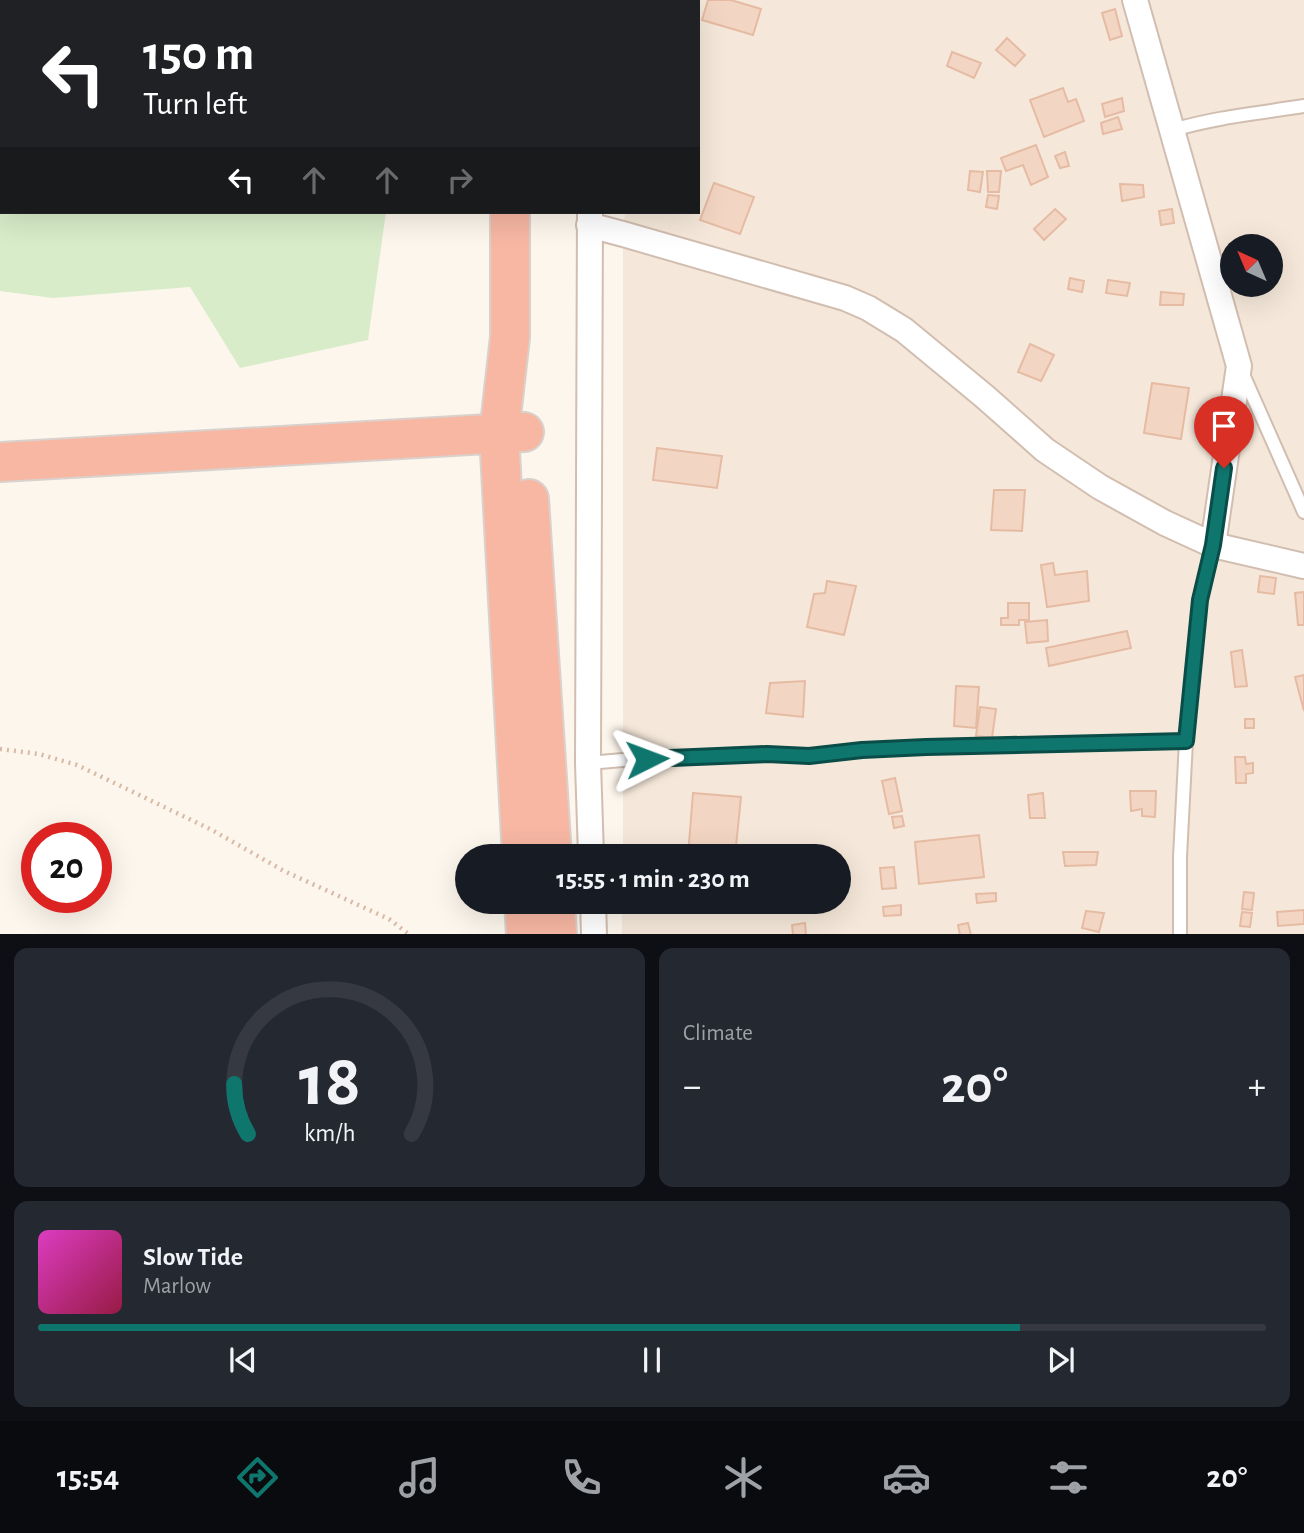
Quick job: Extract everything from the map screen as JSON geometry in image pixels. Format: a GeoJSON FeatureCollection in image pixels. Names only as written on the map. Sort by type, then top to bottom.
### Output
{"type":"FeatureCollection","features":[{"type":"Feature","properties":{"kind":"highway"},"geometry":{"type":"LineString","coordinates":[[510,214],[510,337],[522,844]]}},
{"type":"Feature","properties":{"kind":"highway"},"geometry":{"type":"LineString","coordinates":[[0,462],[512,433]]}},
{"type":"Feature","properties":{"kind":"highway"},"geometry":{"type":"LineString","coordinates":[[512,433],[551,844]]}},
{"type":"Feature","properties":{"kind":"highway"},"geometry":{"type":"LineString","coordinates":[[525,914],[526,934]]}},
{"type":"Feature","properties":{"kind":"highway"},"geometry":{"type":"LineString","coordinates":[[556,914],[557,934]]}},
{"type":"Feature","properties":{"kind":"street"},"geometry":{"type":"LineString","coordinates":[[1135,0],[1239,366],[1213,545]]}},
{"type":"Feature","properties":{"kind":"street"},"geometry":{"type":"LineString","coordinates":[[591,844],[588,763],[589,218],[845,298],[867,308],[904,330],[1045,450],[1100,486],[1166,523],[1213,545],[1304,566]]}},
{"type":"Feature","properties":{"kind":"street"},"geometry":{"type":"LineString","coordinates":[[593,914],[594,934]]}},
{"type":"Feature","properties":{"kind":"lane"},"geometry":{"type":"LineString","coordinates":[[1173,130],[1225,117],[1304,106]]}},
{"type":"Feature","properties":{"kind":"lane"},"geometry":{"type":"LineString","coordinates":[[1239,366],[1304,512]]}},
{"type":"Feature","properties":{"kind":"lane"},"geometry":{"type":"LineString","coordinates":[[1180,934],[1180,857],[1186,741],[1200,600],[1213,545]]}},
{"type":"Feature","properties":{"kind":"lane"},"geometry":{"type":"LineString","coordinates":[[588,763],[767,754],[809,756],[926,747],[1186,741]]}},
{"type":"Feature","properties":{"kind":"path"},"geometry":{"type":"LineString","coordinates":[[0,749],[39,754],[77,765],[212,830],[284,871],[389,919],[410,934]]}},
{"type":"Feature","properties":{"kind":"shaded area"},"geometry":{"type":"Polygon","coordinates":[[[700,0],[1304,0],[1304,934],[622,934],[622,914],[851,914],[851,844],[623,844],[625,214],[700,214],[700,0]]]}},
{"type":"Feature","properties":{"kind":"green space"},"geometry":{"type":"Polygon","coordinates":[[[0,214],[386,214],[368,340],[240,368],[190,287],[53,298],[0,291],[0,214]]]}},
{"type":"Feature","properties":{"kind":"building"},"geometry":{"type":"Polygon","coordinates":[[[708,0],[731,0],[761,9],[753,35],[702,20],[708,0]]]}},
{"type":"Feature","properties":{"kind":"building"},"geometry":{"type":"Polygon","coordinates":[[[1115,9],[1122,36],[1110,40],[1102,13],[1115,9]]]}},
{"type":"Feature","properties":{"kind":"building"},"geometry":{"type":"Polygon","coordinates":[[[1007,38],[1025,55],[1015,66],[996,50],[1007,38]]]}},
{"type":"Feature","properties":{"kind":"building"},"geometry":{"type":"Polygon","coordinates":[[[952,52],[981,63],[974,78],[947,66],[952,52]]]}},
{"type":"Feature","properties":{"kind":"building"},"geometry":{"type":"Polygon","coordinates":[[[1063,88],[1068,102],[1076,99],[1084,121],[1044,137],[1030,100],[1063,88]]]}},
{"type":"Feature","properties":{"kind":"building"},"geometry":{"type":"Polygon","coordinates":[[[1122,98],[1124,111],[1105,117],[1102,104],[1122,98]]]}},
{"type":"Feature","properties":{"kind":"building"},"geometry":{"type":"Polygon","coordinates":[[[1118,117],[1122,129],[1103,134],[1101,123],[1118,117]]]}},
{"type":"Feature","properties":{"kind":"building"},"geometry":{"type":"Polygon","coordinates":[[[1036,145],[1048,177],[1031,185],[1023,165],[1006,171],[1001,158],[1036,145]]]}},
{"type":"Feature","properties":{"kind":"building"},"geometry":{"type":"Polygon","coordinates":[[[1065,152],[1069,166],[1060,168],[1055,156],[1065,152]]]}},
{"type":"Feature","properties":{"kind":"building"},"geometry":{"type":"Polygon","coordinates":[[[970,171],[983,172],[980,192],[968,190],[970,171]]]}},
{"type":"Feature","properties":{"kind":"building"},"geometry":{"type":"Polygon","coordinates":[[[987,171],[1001,171],[999,192],[988,192],[987,171]]]}},
{"type":"Feature","properties":{"kind":"building"},"geometry":{"type":"Polygon","coordinates":[[[714,183],[754,197],[740,234],[700,220],[714,183]]]}},
{"type":"Feature","properties":{"kind":"building"},"geometry":{"type":"Polygon","coordinates":[[[1120,184],[1143,185],[1144,197],[1122,201],[1120,184]]]}},
{"type":"Feature","properties":{"kind":"building"},"geometry":{"type":"Polygon","coordinates":[[[988,195],[999,196],[997,209],[986,207],[988,195]]]}},
{"type":"Feature","properties":{"kind":"building"},"geometry":{"type":"Polygon","coordinates":[[[1055,209],[1066,219],[1044,240],[1034,229],[1055,209]]]}},
{"type":"Feature","properties":{"kind":"building"},"geometry":{"type":"Polygon","coordinates":[[[1172,209],[1174,223],[1161,225],[1159,211],[1172,209]]]}},
{"type":"Feature","properties":{"kind":"building"},"geometry":{"type":"Polygon","coordinates":[[[1070,278],[1084,281],[1082,292],[1068,289],[1070,278]]]}},
{"type":"Feature","properties":{"kind":"building"},"geometry":{"type":"Polygon","coordinates":[[[1108,280],[1130,283],[1127,296],[1106,293],[1108,280]]]}},
{"type":"Feature","properties":{"kind":"building"},"geometry":{"type":"Polygon","coordinates":[[[1161,292],[1184,294],[1183,305],[1160,305],[1161,292]]]}},
{"type":"Feature","properties":{"kind":"building"},"geometry":{"type":"Polygon","coordinates":[[[1030,344],[1054,355],[1041,381],[1018,372],[1030,344]]]}},
{"type":"Feature","properties":{"kind":"building"},"geometry":{"type":"Polygon","coordinates":[[[1152,383],[1189,388],[1181,439],[1144,433],[1152,383]]]}},
{"type":"Feature","properties":{"kind":"building"},"geometry":{"type":"Polygon","coordinates":[[[1198,423],[1208,423],[1207,438],[1198,438],[1198,423]]]}},
{"type":"Feature","properties":{"kind":"building"},"geometry":{"type":"Polygon","coordinates":[[[657,448],[722,456],[717,488],[653,480],[657,448]]]}},
{"type":"Feature","properties":{"kind":"building"},"geometry":{"type":"Polygon","coordinates":[[[994,490],[1025,490],[1022,531],[991,530],[994,490]]]}},
{"type":"Feature","properties":{"kind":"building"},"geometry":{"type":"Polygon","coordinates":[[[1053,563],[1055,575],[1087,571],[1089,601],[1047,607],[1041,565],[1053,563]]]}},
{"type":"Feature","properties":{"kind":"building"},"geometry":{"type":"Polygon","coordinates":[[[1260,576],[1276,578],[1274,594],[1258,592],[1260,576]]]}},
{"type":"Feature","properties":{"kind":"building"},"geometry":{"type":"Polygon","coordinates":[[[827,581],[856,586],[844,635],[807,627],[814,594],[825,593],[827,581]]]}},
{"type":"Feature","properties":{"kind":"building"},"geometry":{"type":"Polygon","coordinates":[[[1304,592],[1304,625],[1298,625],[1295,593],[1304,592]]]}},
{"type":"Feature","properties":{"kind":"building"},"geometry":{"type":"Polygon","coordinates":[[[1008,603],[1029,603],[1029,620],[1019,620],[1019,625],[1001,625],[1001,618],[1008,618],[1008,603]]]}},
{"type":"Feature","properties":{"kind":"building"},"geometry":{"type":"Polygon","coordinates":[[[1047,620],[1048,641],[1027,643],[1025,622],[1047,620]]]}},
{"type":"Feature","properties":{"kind":"building"},"geometry":{"type":"Polygon","coordinates":[[[1127,631],[1131,648],[1049,666],[1046,648],[1127,631]]]}},
{"type":"Feature","properties":{"kind":"building"},"geometry":{"type":"Polygon","coordinates":[[[1242,650],[1247,686],[1235,687],[1231,652],[1242,650]]]}},
{"type":"Feature","properties":{"kind":"building"},"geometry":{"type":"Polygon","coordinates":[[[1304,675],[1304,711],[1295,677],[1304,675]]]}},
{"type":"Feature","properties":{"kind":"building"},"geometry":{"type":"Polygon","coordinates":[[[805,681],[803,717],[766,713],[770,683],[805,681]]]}},
{"type":"Feature","properties":{"kind":"building"},"geometry":{"type":"Polygon","coordinates":[[[956,686],[979,687],[976,728],[954,726],[956,686]]]}},
{"type":"Feature","properties":{"kind":"building"},"geometry":{"type":"Polygon","coordinates":[[[980,707],[996,709],[992,738],[976,736],[980,707]]]}},
{"type":"Feature","properties":{"kind":"building"},"geometry":{"type":"Polygon","coordinates":[[[1245,719],[1254,719],[1254,728],[1245,728],[1245,719]]]}},
{"type":"Feature","properties":{"kind":"building"},"geometry":{"type":"Polygon","coordinates":[[[1235,757],[1245,757],[1246,764],[1253,763],[1253,773],[1246,774],[1246,783],[1236,783],[1235,757]]]}},
{"type":"Feature","properties":{"kind":"building"},"geometry":{"type":"Polygon","coordinates":[[[895,778],[902,811],[889,814],[882,781],[895,778]]]}},
{"type":"Feature","properties":{"kind":"building"},"geometry":{"type":"Polygon","coordinates":[[[1130,791],[1156,791],[1155,817],[1142,816],[1142,809],[1131,811],[1130,791]]]}},
{"type":"Feature","properties":{"kind":"building"},"geometry":{"type":"Polygon","coordinates":[[[693,793],[741,797],[736,844],[689,844],[693,793]]]}},
{"type":"Feature","properties":{"kind":"building"},"geometry":{"type":"Polygon","coordinates":[[[1043,793],[1045,818],[1030,818],[1028,795],[1043,793]]]}},
{"type":"Feature","properties":{"kind":"building"},"geometry":{"type":"Polygon","coordinates":[[[902,816],[904,826],[894,828],[892,817],[902,816]]]}},
{"type":"Feature","properties":{"kind":"building"},"geometry":{"type":"Polygon","coordinates":[[[979,835],[984,877],[919,884],[915,842],[979,835]]]}},
{"type":"Feature","properties":{"kind":"building"},"geometry":{"type":"Polygon","coordinates":[[[1063,852],[1098,852],[1096,865],[1065,866],[1063,852]]]}},
{"type":"Feature","properties":{"kind":"building"},"geometry":{"type":"Polygon","coordinates":[[[894,867],[896,888],[882,889],[880,868],[894,867]]]}},
{"type":"Feature","properties":{"kind":"building"},"geometry":{"type":"Polygon","coordinates":[[[1244,892],[1254,893],[1252,910],[1242,909],[1244,892]]]}},
{"type":"Feature","properties":{"kind":"building"},"geometry":{"type":"Polygon","coordinates":[[[996,893],[996,901],[977,903],[976,894],[996,893]]]}},
{"type":"Feature","properties":{"kind":"building"},"geometry":{"type":"Polygon","coordinates":[[[901,905],[901,915],[884,916],[883,907],[901,905]]]}},
{"type":"Feature","properties":{"kind":"building"},"geometry":{"type":"Polygon","coordinates":[[[1304,910],[1304,924],[1278,926],[1277,912],[1304,910]]]}},
{"type":"Feature","properties":{"kind":"building"},"geometry":{"type":"Polygon","coordinates":[[[1086,911],[1104,913],[1099,932],[1082,928],[1086,911]]]}},
{"type":"Feature","properties":{"kind":"building"},"geometry":{"type":"Polygon","coordinates":[[[1242,912],[1252,913],[1250,927],[1240,926],[1242,912]]]}},
{"type":"Feature","properties":{"kind":"building"},"geometry":{"type":"Polygon","coordinates":[[[805,923],[806,934],[793,934],[792,925],[805,923]]]}},
{"type":"Feature","properties":{"kind":"building"},"geometry":{"type":"Polygon","coordinates":[[[968,923],[971,934],[960,934],[958,925],[968,923]]]}},
{"type":"Feature","properties":{"kind":"route"},"geometry":{"type":"LineString","coordinates":[[647,759],[767,754],[809,756],[926,747],[1186,741],[1200,600],[1213,545],[1224,468]]}}]}
